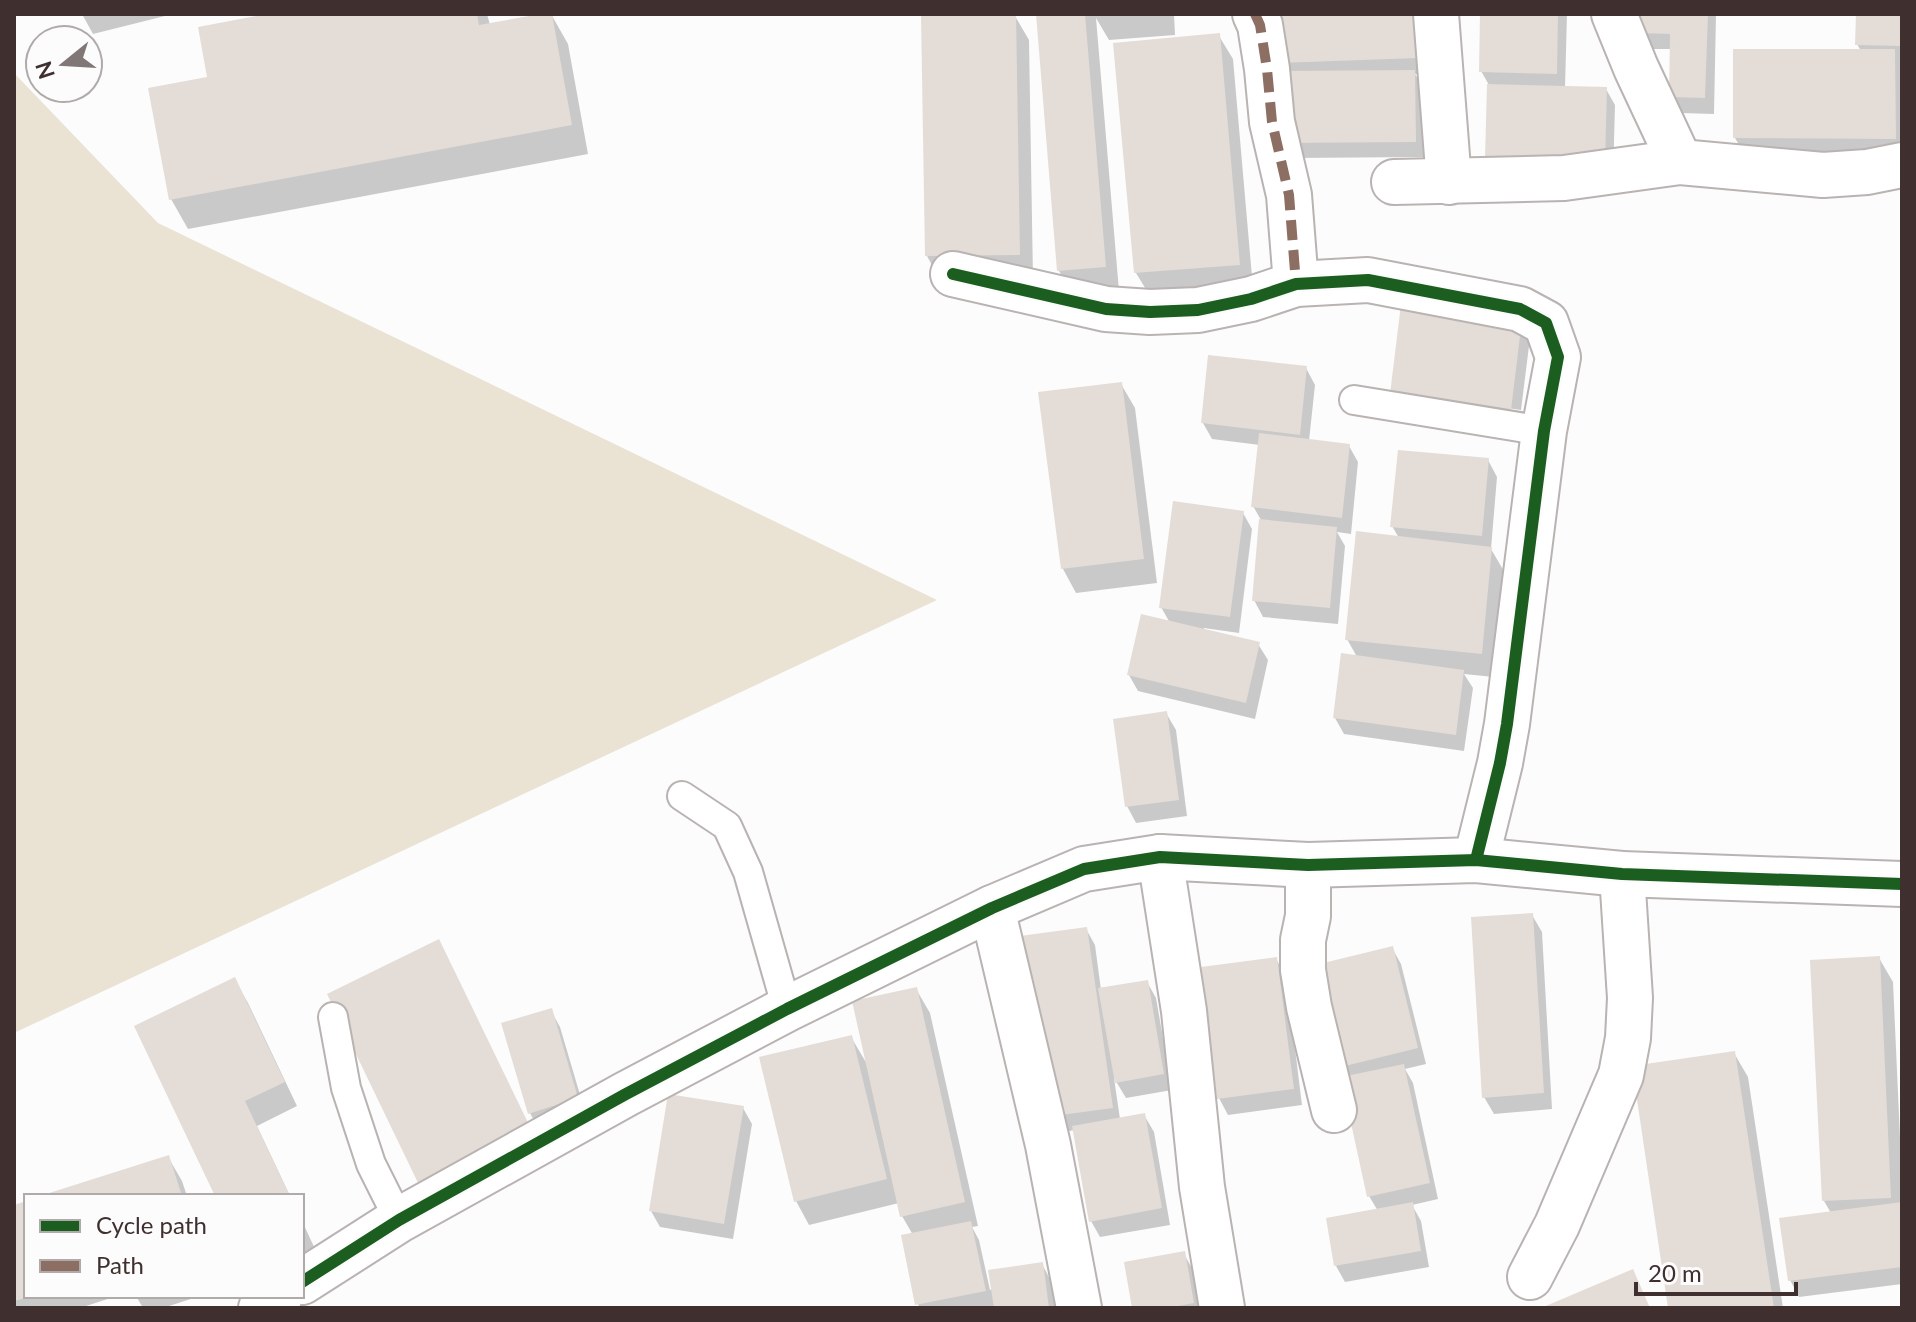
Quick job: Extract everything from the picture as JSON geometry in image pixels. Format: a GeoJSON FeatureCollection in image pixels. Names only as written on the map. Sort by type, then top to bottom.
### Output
{"type":"FeatureCollection","features":[{"type":"Feature","properties":{"kind":"street"},"geometry":{"type":"LineString","coordinates":[[1255,14],[1260,25],[1267,69],[1272,122],[1289,195],[1296,284]]}},
{"type":"Feature","properties":{"kind":"street"},"geometry":{"type":"LineString","coordinates":[[1436,14],[1449,182]]}},
{"type":"Feature","properties":{"kind":"street"},"geometry":{"type":"LineString","coordinates":[[1614,14],[1680,162]]}},
{"type":"Feature","properties":{"kind":"street"},"geometry":{"type":"LineString","coordinates":[[1394,182],[1564,178],[1680,162],[1823,175],[1867,172],[1902,165]]}},
{"type":"Feature","properties":{"kind":"street"},"geometry":{"type":"LineString","coordinates":[[953,274],[1106,309],[1150,312],[1198,310],[1251,299],[1296,284],[1368,280],[1520,309],[1546,323],[1558,357],[1544,431],[1504,743],[1476,860]]}},
{"type":"Feature","properties":{"kind":"street"},"geometry":{"type":"LineString","coordinates":[[1160,857],[1184,1011],[1202,1187],[1222,1308]]}},
{"type":"Feature","properties":{"kind":"street"},"geometry":{"type":"LineString","coordinates":[[304,1281],[399,1220],[787,1009],[992,908],[1084,869],[1160,857],[1308,865],[1476,860],[1622,874],[1902,884]]}},
{"type":"Feature","properties":{"kind":"street"},"geometry":{"type":"LineString","coordinates":[[1308,865],[1308,916],[1303,940],[1303,970],[1334,1110]]}},
{"type":"Feature","properties":{"kind":"street"},"geometry":{"type":"LineString","coordinates":[[1530,1277],[1557,1225],[1621,1075],[1628,1038],[1630,998],[1622,874]]}},
{"type":"Feature","properties":{"kind":"street"},"geometry":{"type":"LineString","coordinates":[[992,908],[1048,1145],[1079,1308]]}},
{"type":"Feature","properties":{"kind":"lane"},"geometry":{"type":"LineString","coordinates":[[1354,400],[1544,431]]}},
{"type":"Feature","properties":{"kind":"lane"},"geometry":{"type":"LineString","coordinates":[[682,796],[727,826],[748,872],[787,1009]]}},
{"type":"Feature","properties":{"kind":"lane"},"geometry":{"type":"LineString","coordinates":[[333,1017],[346,1088],[371,1164],[399,1220]]}},
{"type":"Feature","properties":{"kind":"shaded area"},"geometry":{"type":"Polygon","coordinates":[[[14,73],[24,83],[24,104],[44,104],[158,223],[937,600],[14,1033],[14,73]]]}},
{"type":"Feature","properties":{"kind":"building"},"geometry":{"type":"Polygon","coordinates":[[[267,14],[477,14],[479,25],[552,14],[572,125],[169,200],[148,88],[207,77],[198,27],[267,14]]]}},
{"type":"Feature","properties":{"kind":"building"},"geometry":{"type":"Polygon","coordinates":[[[1016,14],[1020,255],[925,256],[921,15],[1016,14]]]}},
{"type":"Feature","properties":{"kind":"building"},"geometry":{"type":"Polygon","coordinates":[[[1036,14],[1085,14],[1106,267],[1057,271],[1036,14]]]}},
{"type":"Feature","properties":{"kind":"building"},"geometry":{"type":"Polygon","coordinates":[[[1276,14],[1417,14],[1418,58],[1278,63],[1276,14]]]}},
{"type":"Feature","properties":{"kind":"building"},"geometry":{"type":"Polygon","coordinates":[[[1480,14],[1558,14],[1557,74],[1479,72],[1480,14]]]}},
{"type":"Feature","properties":{"kind":"building"},"geometry":{"type":"Polygon","coordinates":[[[1639,14],[1708,14],[1705,98],[1669,97],[1670,34],[1639,33],[1639,14]]]}},
{"type":"Feature","properties":{"kind":"building"},"geometry":{"type":"Polygon","coordinates":[[[1856,14],[1902,14],[1902,46],[1855,45],[1856,14]]]}},
{"type":"Feature","properties":{"kind":"building"},"geometry":{"type":"Polygon","coordinates":[[[1220,33],[1240,265],[1134,273],[1113,43],[1220,33]]]}},
{"type":"Feature","properties":{"kind":"building"},"geometry":{"type":"Polygon","coordinates":[[[1733,49],[1895,49],[1896,139],[1733,138],[1733,49]]]}},
{"type":"Feature","properties":{"kind":"building"},"geometry":{"type":"Polygon","coordinates":[[[1415,70],[1416,142],[1281,143],[1280,71],[1415,70]]]}},
{"type":"Feature","properties":{"kind":"building"},"geometry":{"type":"Polygon","coordinates":[[[1487,84],[1607,87],[1605,163],[1485,159],[1487,84]]]}},
{"type":"Feature","properties":{"kind":"building"},"geometry":{"type":"Polygon","coordinates":[[[1401,304],[1522,320],[1511,410],[1390,394],[1401,304]]]}},
{"type":"Feature","properties":{"kind":"building"},"geometry":{"type":"Polygon","coordinates":[[[1208,355],[1307,366],[1300,435],[1201,423],[1208,355]]]}},
{"type":"Feature","properties":{"kind":"building"},"geometry":{"type":"Polygon","coordinates":[[[1122,382],[1144,559],[1061,569],[1038,392],[1122,382]]]}},
{"type":"Feature","properties":{"kind":"building"},"geometry":{"type":"Polygon","coordinates":[[[1259,433],[1350,444],[1342,518],[1251,507],[1259,433]]]}},
{"type":"Feature","properties":{"kind":"building"},"geometry":{"type":"Polygon","coordinates":[[[1398,450],[1489,458],[1482,536],[1390,527],[1398,450]]]}},
{"type":"Feature","properties":{"kind":"building"},"geometry":{"type":"Polygon","coordinates":[[[1173,501],[1244,511],[1230,617],[1159,608],[1173,501]]]}},
{"type":"Feature","properties":{"kind":"building"},"geometry":{"type":"Polygon","coordinates":[[[1259,519],[1337,527],[1330,608],[1252,601],[1259,519]]]}},
{"type":"Feature","properties":{"kind":"building"},"geometry":{"type":"Polygon","coordinates":[[[1356,531],[1492,547],[1482,654],[1345,640],[1356,531]]]}},
{"type":"Feature","properties":{"kind":"building"},"geometry":{"type":"Polygon","coordinates":[[[1141,614],[1260,642],[1246,703],[1127,675],[1141,614]]]}},
{"type":"Feature","properties":{"kind":"building"},"geometry":{"type":"Polygon","coordinates":[[[1341,653],[1464,670],[1456,735],[1333,718],[1341,653]]]}},
{"type":"Feature","properties":{"kind":"building"},"geometry":{"type":"Polygon","coordinates":[[[1167,711],[1179,800],[1125,807],[1113,719],[1167,711]]]}},
{"type":"Feature","properties":{"kind":"building"},"geometry":{"type":"Polygon","coordinates":[[[1533,913],[1544,1093],[1482,1098],[1471,917],[1533,913]]]}},
{"type":"Feature","properties":{"kind":"building"},"geometry":{"type":"Polygon","coordinates":[[[1087,927],[1113,1108],[1046,1117],[1020,936],[1087,927]]]}},
{"type":"Feature","properties":{"kind":"building"},"geometry":{"type":"Polygon","coordinates":[[[439,939],[533,1133],[420,1187],[327,994],[439,939]]]}},
{"type":"Feature","properties":{"kind":"building"},"geometry":{"type":"Polygon","coordinates":[[[1393,946],[1418,1048],[1333,1069],[1307,967],[1393,946]]]}},
{"type":"Feature","properties":{"kind":"building"},"geometry":{"type":"Polygon","coordinates":[[[1880,956],[1891,1198],[1822,1201],[1810,960],[1880,956]]]}},
{"type":"Feature","properties":{"kind":"building"},"geometry":{"type":"Polygon","coordinates":[[[1277,957],[1294,1089],[1217,1099],[1201,967],[1277,957]]]}},
{"type":"Feature","properties":{"kind":"building"},"geometry":{"type":"Polygon","coordinates":[[[235,977],[285,1082],[245,1101],[289,1194],[214,1194],[134,1026],[235,977]]]}},
{"type":"Feature","properties":{"kind":"building"},"geometry":{"type":"Polygon","coordinates":[[[1148,980],[1164,1074],[1115,1083],[1098,988],[1148,980]]]}},
{"type":"Feature","properties":{"kind":"building"},"geometry":{"type":"Polygon","coordinates":[[[917,987],[965,1202],[900,1217],[852,1001],[917,987]]]}},
{"type":"Feature","properties":{"kind":"building"},"geometry":{"type":"Polygon","coordinates":[[[552,1008],[578,1098],[528,1114],[501,1023],[552,1008]]]}},
{"type":"Feature","properties":{"kind":"building"},"geometry":{"type":"Polygon","coordinates":[[[852,1035],[887,1179],[794,1202],[759,1057],[852,1035]]]}},
{"type":"Feature","properties":{"kind":"building"},"geometry":{"type":"Polygon","coordinates":[[[1735,1051],[1774,1308],[1668,1308],[1632,1066],[1735,1051]]]}},
{"type":"Feature","properties":{"kind":"building"},"geometry":{"type":"Polygon","coordinates":[[[1404,1064],[1430,1183],[1367,1197],[1341,1077],[1404,1064]]]}},
{"type":"Feature","properties":{"kind":"building"},"geometry":{"type":"Polygon","coordinates":[[[668,1094],[744,1106],[724,1224],[649,1211],[668,1094]]]}},
{"type":"Feature","properties":{"kind":"building"},"geometry":{"type":"Polygon","coordinates":[[[1145,1113],[1162,1208],[1089,1222],[1072,1126],[1145,1113]]]}},
{"type":"Feature","properties":{"kind":"building"},"geometry":{"type":"Polygon","coordinates":[[[169,1155],[181,1194],[46,1194],[169,1155]]]}},
{"type":"Feature","properties":{"kind":"building"},"geometry":{"type":"Polygon","coordinates":[[[24,1202],[26,1298],[14,1301],[14,1205],[24,1202]]]}},
{"type":"Feature","properties":{"kind":"building"},"geometry":{"type":"Polygon","coordinates":[[[1413,1202],[1421,1251],[1334,1266],[1326,1218],[1413,1202]]]}},
{"type":"Feature","properties":{"kind":"building"},"geometry":{"type":"Polygon","coordinates":[[[1902,1202],[1902,1267],[1788,1281],[1779,1218],[1902,1202]]]}},
{"type":"Feature","properties":{"kind":"building"},"geometry":{"type":"Polygon","coordinates":[[[971,1221],[986,1291],[915,1305],[901,1235],[971,1221]]]}},
{"type":"Feature","properties":{"kind":"building"},"geometry":{"type":"Polygon","coordinates":[[[1185,1251],[1194,1303],[1167,1308],[1132,1308],[1124,1262],[1185,1251]]]}},
{"type":"Feature","properties":{"kind":"building"},"geometry":{"type":"Polygon","coordinates":[[[1043,1262],[1049,1308],[994,1308],[988,1270],[1043,1262]]]}},
{"type":"Feature","properties":{"kind":"building"},"geometry":{"type":"Polygon","coordinates":[[[1633,1269],[1650,1308],[1541,1308],[1633,1269]]]}},
{"type":"Feature","properties":{"kind":"marked path"},"geometry":{"type":"LineString","coordinates":[[1255,14],[1260,25],[1267,69],[1272,122],[1289,195],[1296,284]]}},
{"type":"Feature","properties":{"kind":"cycle path"},"geometry":{"type":"LineString","coordinates":[[953,274],[1106,309],[1150,312],[1198,310],[1251,299],[1296,284],[1368,280],[1520,309],[1546,323],[1558,357],[1544,431],[1507,724],[1476,860]]}},
{"type":"Feature","properties":{"kind":"cycle path"},"geometry":{"type":"LineString","coordinates":[[304,1281],[399,1220],[787,1009],[992,908],[1084,869],[1160,857],[1308,865],[1476,860],[1622,874],[1902,884]]}}]}
